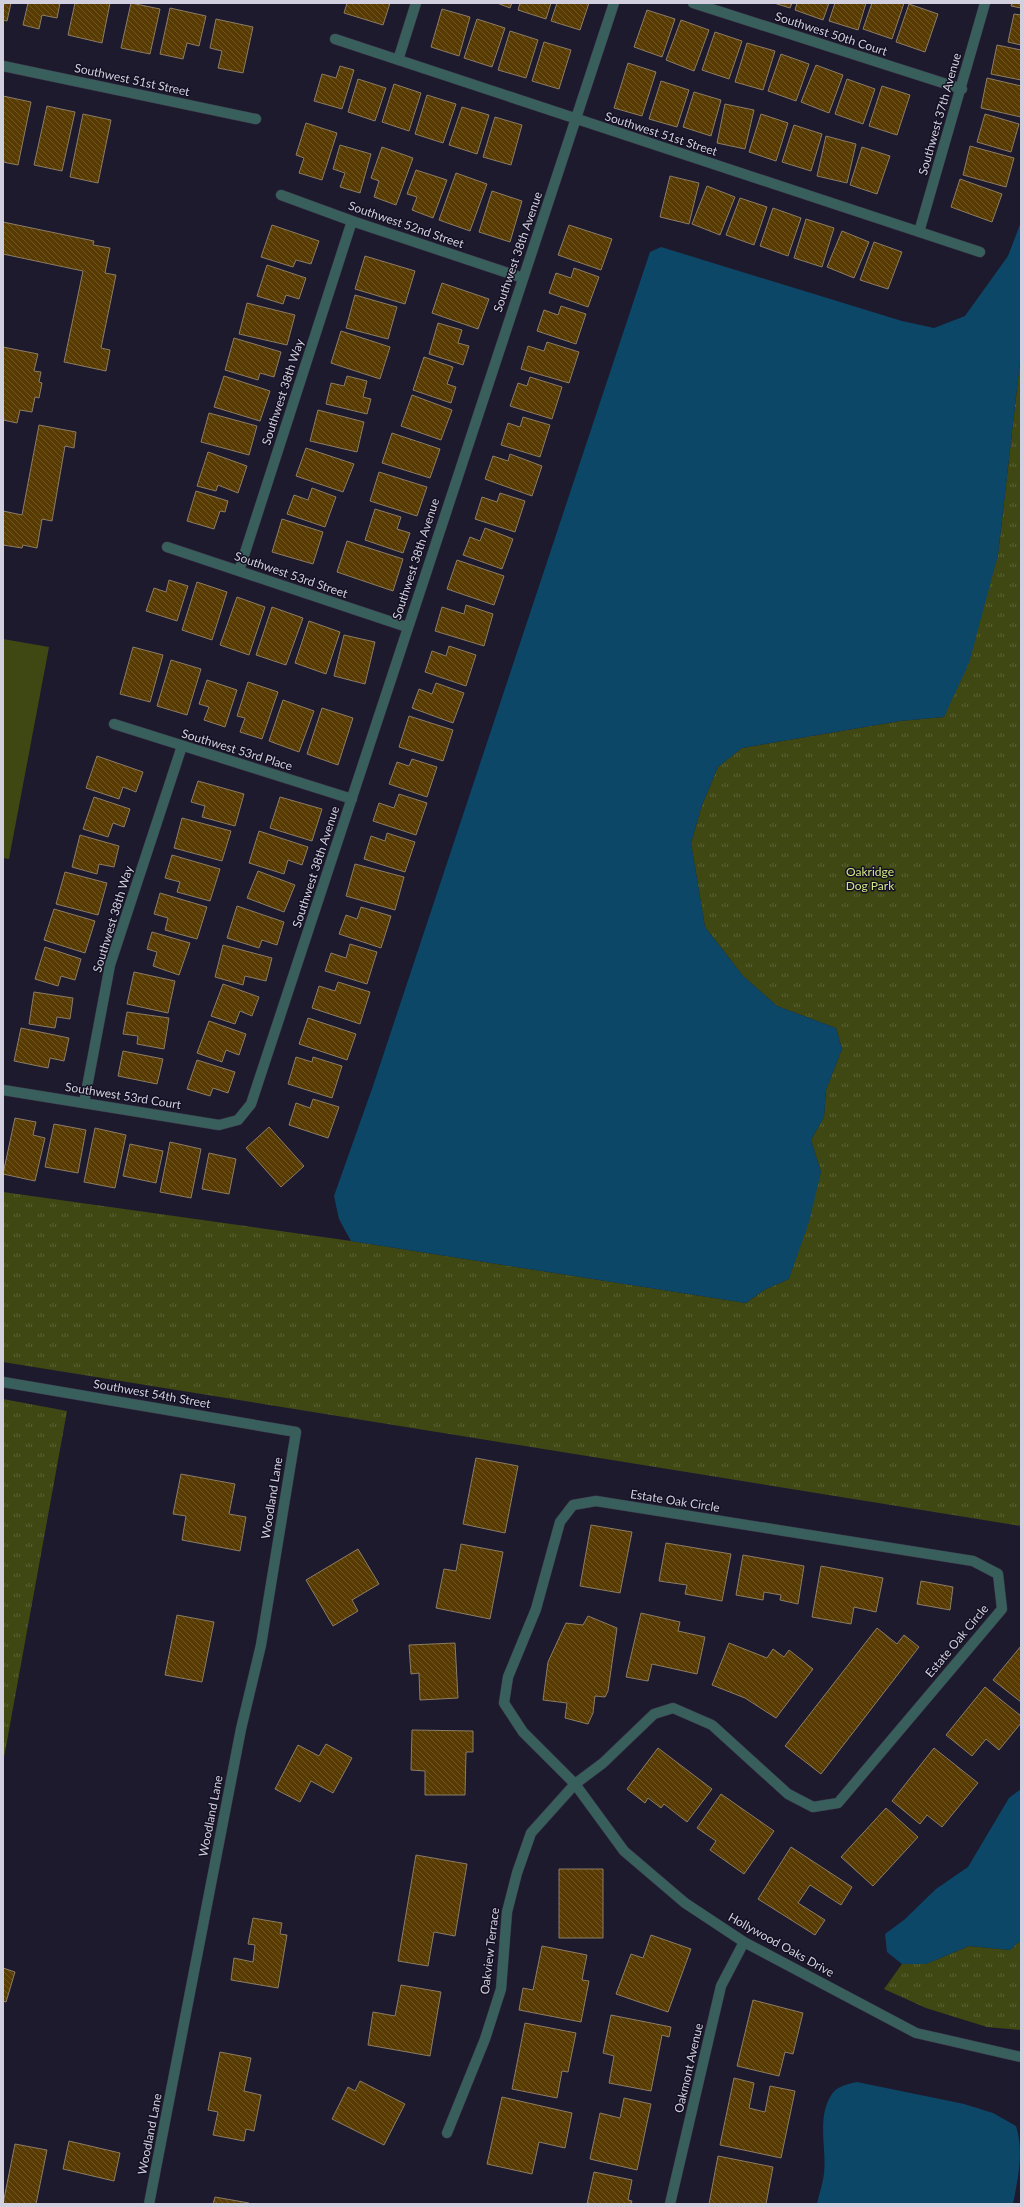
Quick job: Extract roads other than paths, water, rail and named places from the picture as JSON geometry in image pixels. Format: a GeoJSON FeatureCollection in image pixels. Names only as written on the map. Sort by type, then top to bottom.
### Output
{"type":"FeatureCollection","features":[{"type":"Feature","properties":{"kind":"street"},"geometry":{"type":"LineString","coordinates":[[398,60],[416,3]]}},
{"type":"Feature","properties":{"kind":"street","name":"Southwest 38th Avenue"},"geometry":{"type":"LineString","coordinates":[[238,1120],[251,1104],[614,3]]}},
{"type":"Feature","properties":{"kind":"street","name":"Southwest 50th Court"},"geometry":{"type":"LineString","coordinates":[[693,3],[962,89]]}},
{"type":"Feature","properties":{"kind":"street","name":"Southwest 37th Avenue"},"geometry":{"type":"LineString","coordinates":[[919,232],[962,89],[985,3]]}},
{"type":"Feature","properties":{"kind":"street","name":"Southwest 51st Street"},"geometry":{"type":"LineString","coordinates":[[336,39],[576,120],[980,252]]}},
{"type":"Feature","properties":{"kind":"street","name":"Southwest 51st Street"},"geometry":{"type":"LineString","coordinates":[[3,66],[256,119]]}},
{"type":"Feature","properties":{"kind":"street","name":"Southwest 52nd Street"},"geometry":{"type":"LineString","coordinates":[[281,195],[352,221],[523,278]]}},
{"type":"Feature","properties":{"kind":"street","name":"Southwest 38th Way"},"geometry":{"type":"LineString","coordinates":[[239,571],[352,221]]}},
{"type":"Feature","properties":{"kind":"street","name":"Southwest 53rd Street"},"geometry":{"type":"LineString","coordinates":[[167,547],[407,628]]}},
{"type":"Feature","properties":{"kind":"street","name":"Southwest 53rd Place"},"geometry":{"type":"LineString","coordinates":[[114,724],[352,799]]}},
{"type":"Feature","properties":{"kind":"street","name":"Southwest 38th Way"},"geometry":{"type":"LineString","coordinates":[[84,1103],[110,965],[182,746]]}},
{"type":"Feature","properties":{"kind":"street","name":"Southwest 53rd Court"},"geometry":{"type":"LineString","coordinates":[[3,1090],[219,1125],[238,1120]]}},
{"type":"Feature","properties":{"kind":"street","name":"Southwest 54th Street"},"geometry":{"type":"LineString","coordinates":[[3,1382],[296,1432]]}},
{"type":"Feature","properties":{"kind":"street","name":"Woodland Lane"},"geometry":{"type":"LineString","coordinates":[[149,2204],[241,1729],[261,1645],[296,1432]]}},
{"type":"Feature","properties":{"kind":"street","name":"Estate Oak Circle"},"geometry":{"type":"LineString","coordinates":[[596,1501],[973,1561],[998,1574],[1002,1609],[838,1803],[813,1807],[788,1794],[712,1724],[674,1708],[654,1714],[603,1763],[575,1784],[522,1732],[504,1703],[508,1678],[536,1609],[560,1522],[573,1505],[596,1501]]}},
{"type":"Feature","properties":{"kind":"street","name":"Hollywood Oaks Drive"},"geometry":{"type":"LineString","coordinates":[[575,1784],[624,1851],[685,1903],[744,1942],[916,2033],[1021,2057]]}},
{"type":"Feature","properties":{"kind":"street","name":"Oakview Terrace"},"geometry":{"type":"LineString","coordinates":[[447,2133],[486,2039],[501,1989],[507,1912],[516,1873],[531,1833],[575,1784]]}},
{"type":"Feature","properties":{"kind":"street","name":"Oakmont Avenue"},"geometry":{"type":"LineString","coordinates":[[670,2204],[721,1986],[744,1942]]}},
{"type":"Feature","properties":{"kind":"water"},"geometry":{"type":"Polygon","coordinates":[[[1021,222],[1021,353],[998,555],[969,663],[944,717],[900,721],[742,748],[718,767],[702,805],[691,843],[705,927],[743,976],[777,1006],[836,1028],[842,1049],[826,1090],[824,1117],[811,1140],[821,1172],[809,1222],[789,1279],[764,1290],[746,1303],[351,1241],[339,1219],[334,1196],[373,1086],[650,252],[661,247],[902,321],[934,328],[965,316],[1008,256],[1021,222]]]}},
{"type":"Feature","properties":{"kind":"water"},"geometry":{"type":"Polygon","coordinates":[[[1021,1789],[1021,1940],[1010,1950],[969,1946],[926,1964],[902,1964],[887,1952],[885,1934],[904,1920],[936,1889],[968,1867],[1009,1798],[1021,1789]]]}},
{"type":"Feature","properties":{"kind":"water"},"geometry":{"type":"Polygon","coordinates":[[[857,2082],[964,2104],[993,2113],[1016,2126],[1020,2146],[1020,2155],[1013,2204],[817,2204],[823,2181],[825,2163],[823,2123],[827,2103],[834,2091],[843,2086],[857,2082]]]}},
{"type":"Feature","properties":{"kind":"park label","name":"Oakridge Dog Park"},"geometry":{"type":"Point","coordinates":[870,879]}}]}
